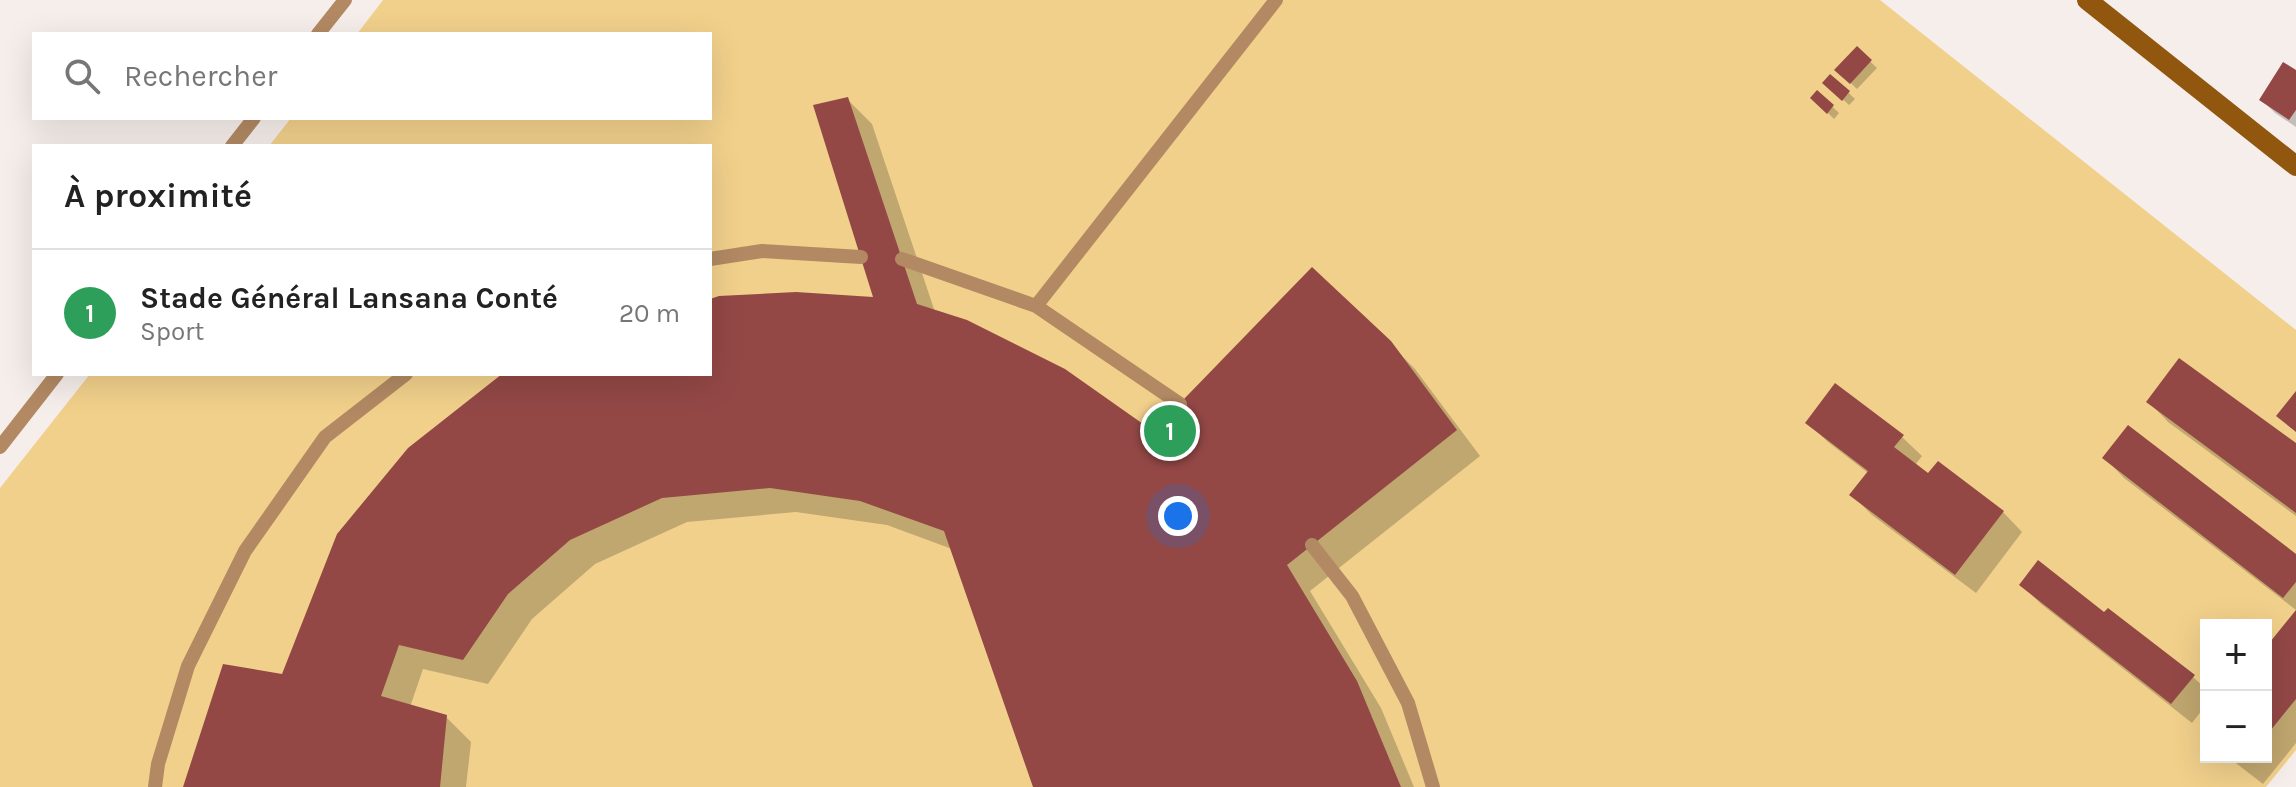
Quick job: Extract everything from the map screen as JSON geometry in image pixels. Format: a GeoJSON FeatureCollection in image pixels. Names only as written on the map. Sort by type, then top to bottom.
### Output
{"type":"FeatureCollection","features":[{"type":"Feature","properties":{"kind":"main road"},"geometry":{"type":"LineString","coordinates":[[2087,0],[2296,166]]}},
{"type":"Feature","properties":{"kind":"lane"},"geometry":{"type":"LineString","coordinates":[[320,32],[345,0]]}},
{"type":"Feature","properties":{"kind":"lane"},"geometry":{"type":"LineString","coordinates":[[1036,306],[1276,0]]}},
{"type":"Feature","properties":{"kind":"lane"},"geometry":{"type":"LineString","coordinates":[[234,144],[252,120]]}},
{"type":"Feature","properties":{"kind":"lane"},"geometry":{"type":"LineString","coordinates":[[712,259],[762,251],[861,257]]}},
{"type":"Feature","properties":{"kind":"lane"},"geometry":{"type":"LineString","coordinates":[[902,259],[1036,306],[1180,404]]}},
{"type":"Feature","properties":{"kind":"lane"},"geometry":{"type":"LineString","coordinates":[[0,447],[55,376]]}},
{"type":"Feature","properties":{"kind":"lane"},"geometry":{"type":"LineString","coordinates":[[155,787],[158,764],[188,666],[245,551],[325,437],[403,376]]}},
{"type":"Feature","properties":{"kind":"lane"},"geometry":{"type":"LineString","coordinates":[[1312,545],[1352,596],[1408,703],[1433,787]]}},
{"type":"Feature","properties":{"kind":"shaded area"},"geometry":{"type":"Polygon","coordinates":[[[383,0],[1880,0],[2296,330],[2296,750],[2266,787],[0,787],[0,488],[88,376],[712,376],[712,144],[271,144],[289,120],[712,120],[712,32],[359,32],[383,0]]]}},
{"type":"Feature","properties":{"kind":"building"},"geometry":{"type":"Polygon","coordinates":[[[1857,46],[1872,60],[1850,84],[1834,70],[1857,46]]]}},
{"type":"Feature","properties":{"kind":"building"},"geometry":{"type":"Polygon","coordinates":[[[2283,62],[2296,70],[2296,110],[2289,120],[2259,100],[2283,62]]]}},
{"type":"Feature","properties":{"kind":"building"},"geometry":{"type":"Polygon","coordinates":[[[1830,74],[1850,91],[1842,101],[1822,83],[1830,74]]]}},
{"type":"Feature","properties":{"kind":"building"},"geometry":{"type":"Polygon","coordinates":[[[1817,90],[1834,105],[1827,114],[1810,98],[1817,90]]]}},
{"type":"Feature","properties":{"kind":"building"},"geometry":{"type":"Polygon","coordinates":[[[848,97],[917,304],[967,320],[1065,369],[1153,431],[1312,267],[1391,341],[1457,430],[1287,565],[1357,681],[1401,787],[1033,787],[944,531],[860,501],[770,488],[662,498],[570,540],[508,594],[463,660],[399,645],[381,696],[447,715],[440,787],[183,787],[223,664],[282,674],[337,534],[408,448],[499,376],[712,376],[712,298],[796,292],[873,297],[813,105],[848,97]]]}},
{"type":"Feature","properties":{"kind":"building"},"geometry":{"type":"Polygon","coordinates":[[[2179,358],[2296,443],[2296,513],[2146,402],[2179,358]]]}},
{"type":"Feature","properties":{"kind":"building"},"geometry":{"type":"Polygon","coordinates":[[[1835,383],[1904,435],[1894,447],[1928,473],[1938,461],[2004,511],[1955,575],[1849,495],[1868,471],[1805,423],[1835,383]]]}},
{"type":"Feature","properties":{"kind":"building"},"geometry":{"type":"Polygon","coordinates":[[[2296,391],[2296,432],[2276,416],[2296,391]]]}},
{"type":"Feature","properties":{"kind":"building"},"geometry":{"type":"Polygon","coordinates":[[[2128,425],[2296,554],[2296,582],[2283,598],[2102,458],[2128,425]]]}},
{"type":"Feature","properties":{"kind":"building"},"geometry":{"type":"Polygon","coordinates":[[[2038,560],[2104,612],[2108,608],[2195,675],[2171,704],[2019,585],[2038,560]]]}},
{"type":"Feature","properties":{"kind":"building"},"geometry":{"type":"Polygon","coordinates":[[[2296,610],[2296,699],[2272,729],[2272,691],[2272,640],[2296,610]]]}},
{"type":"Feature","properties":{"kind":"place","name":"Stade Général Lansana Conté"},"geometry":{"type":"Point","coordinates":[1170,431]}}]}
